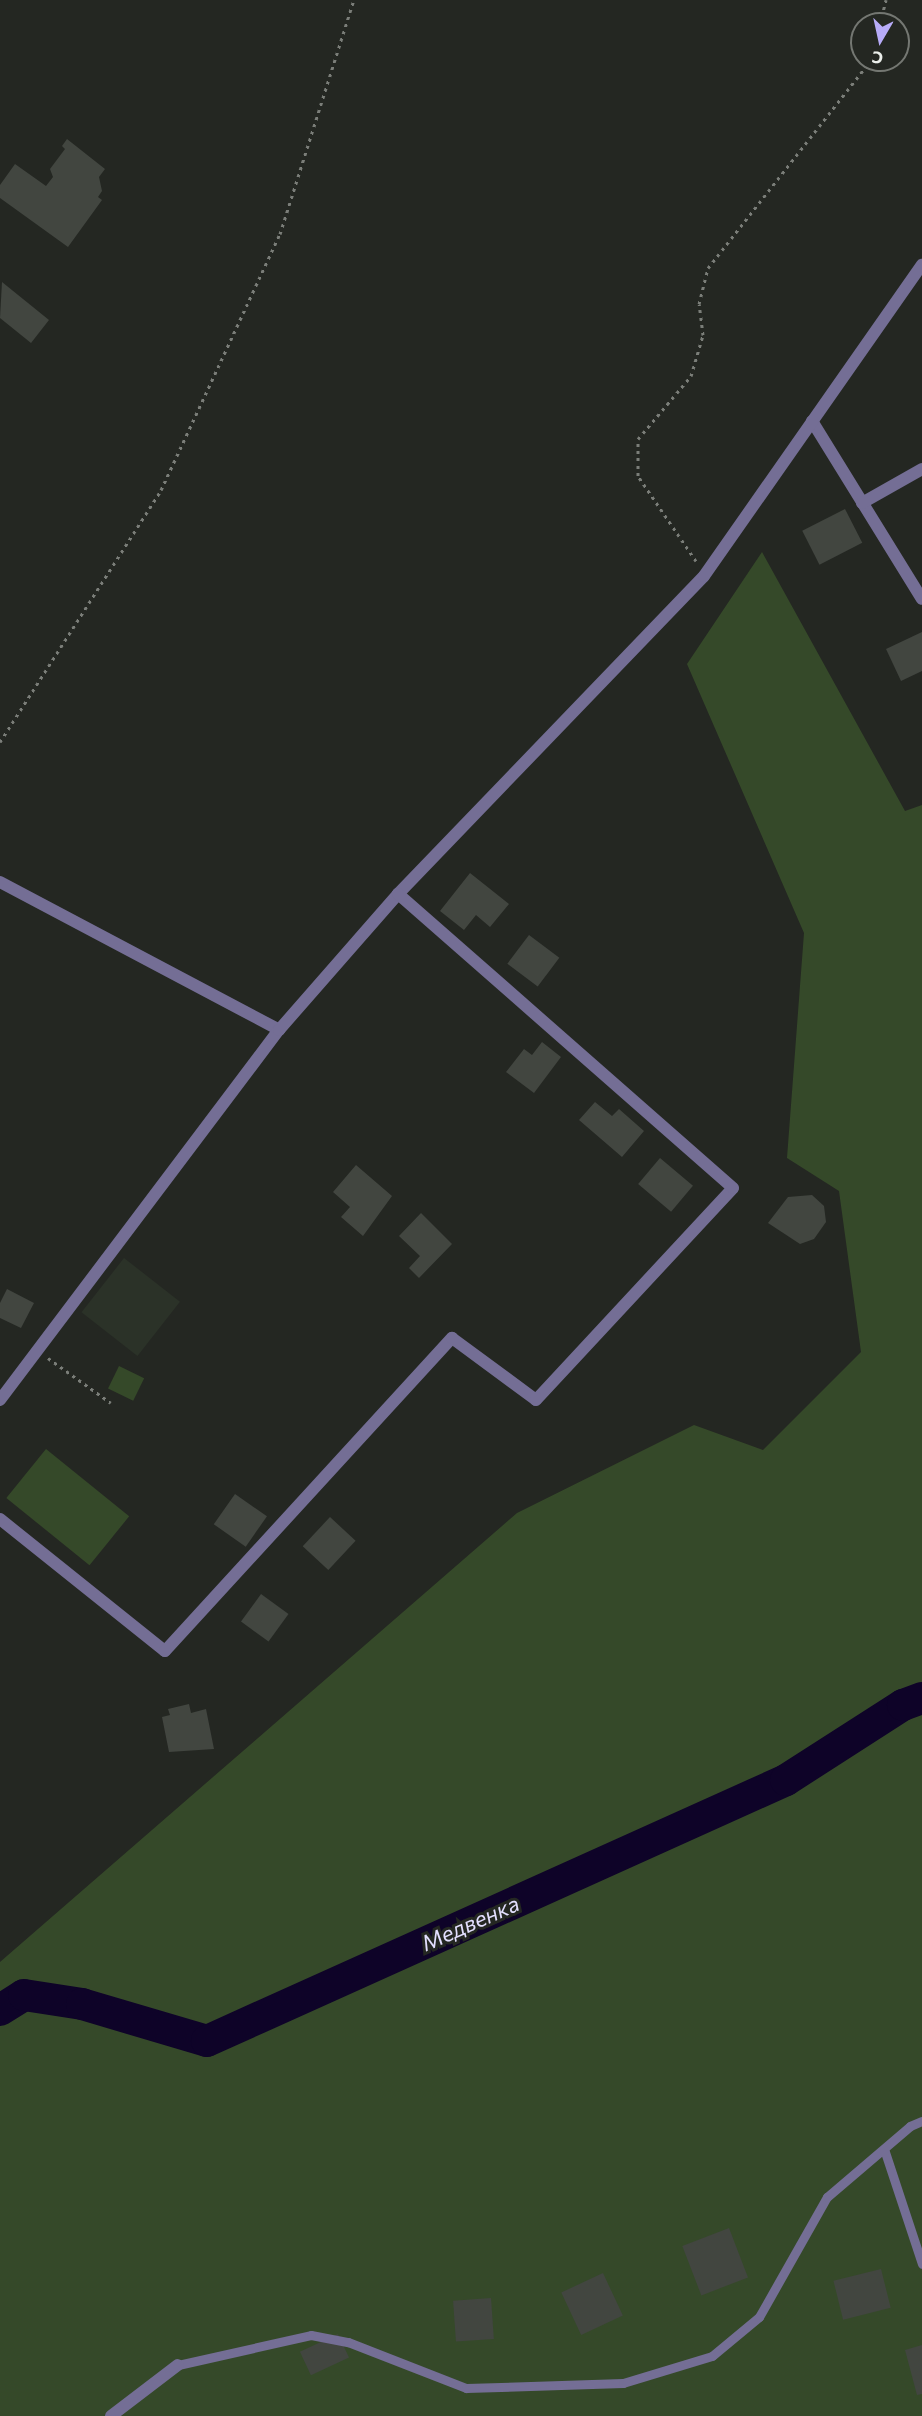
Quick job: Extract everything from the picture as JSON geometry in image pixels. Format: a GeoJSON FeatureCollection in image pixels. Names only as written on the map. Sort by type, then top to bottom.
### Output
{"type":"FeatureCollection","features":[{"type":"Feature","properties":{"kind":"street"},"geometry":{"type":"LineString","coordinates":[[0,1400],[39,1352],[130,1225],[279,1030],[398,894],[704,576],[922,265]]}},
{"type":"Feature","properties":{"kind":"street"},"geometry":{"type":"LineString","coordinates":[[812,421],[922,599]]}},
{"type":"Feature","properties":{"kind":"street"},"geometry":{"type":"LineString","coordinates":[[862,503],[922,469]]}},
{"type":"Feature","properties":{"kind":"street"},"geometry":{"type":"LineString","coordinates":[[0,882],[279,1030]]}},
{"type":"Feature","properties":{"kind":"street"},"geometry":{"type":"LineString","coordinates":[[0,1519],[165,1652],[452,1338],[536,1400],[733,1188],[398,894]]}},
{"type":"Feature","properties":{"kind":"street"},"geometry":{"type":"LineString","coordinates":[[111,2416],[178,2365]]}},
{"type":"Feature","properties":{"kind":"lane"},"geometry":{"type":"LineString","coordinates":[[178,2365],[311,2335],[348,2342],[466,2388],[623,2383],[712,2355],[759,2317],[827,2197],[910,2126],[922,2121]]}},
{"type":"Feature","properties":{"kind":"lane"},"geometry":{"type":"LineString","coordinates":[[884,2149],[922,2264]]}},
{"type":"Feature","properties":{"kind":"path"},"geometry":{"type":"LineString","coordinates":[[0,742],[161,490],[280,234],[354,0]]}},
{"type":"Feature","properties":{"kind":"path"},"geometry":{"type":"LineString","coordinates":[[705,555],[698,564],[638,476],[638,439],[691,376],[703,335],[699,304],[708,268],[862,72]]}},
{"type":"Feature","properties":{"kind":"path"},"geometry":{"type":"LineString","coordinates":[[39,1352],[111,1403]]}},
{"type":"Feature","properties":{"kind":"shaded area"},"geometry":{"type":"Polygon","coordinates":[[[124,1258],[180,1302],[137,1356],[82,1312],[124,1258]]]}},
{"type":"Feature","properties":{"kind":"green space"},"geometry":{"type":"Polygon","coordinates":[[[762,552],[905,811],[922,805],[922,2416],[0,2416],[0,1962],[517,1513],[694,1425],[763,1450],[861,1352],[839,1191],[787,1158],[804,933],[687,664],[762,552]]]}},
{"type":"Feature","properties":{"kind":"green space"},"geometry":{"type":"Polygon","coordinates":[[[119,1366],[144,1378],[133,1401],[108,1388],[119,1366]]]}},
{"type":"Feature","properties":{"kind":"green space"},"geometry":{"type":"Polygon","coordinates":[[[46,1449],[129,1516],[90,1565],[6,1498],[46,1449]]]}},
{"type":"Feature","properties":{"kind":"building"},"geometry":{"type":"Polygon","coordinates":[[[67,139],[105,169],[99,177],[102,191],[98,197],[102,200],[68,247],[0,198],[0,185],[15,164],[46,186],[53,177],[50,169],[65,149],[62,146],[67,139]]]}},
{"type":"Feature","properties":{"kind":"building"},"geometry":{"type":"Polygon","coordinates":[[[2,282],[49,320],[31,343],[0,318],[2,282]]]}},
{"type":"Feature","properties":{"kind":"building"},"geometry":{"type":"Polygon","coordinates":[[[845,509],[862,543],[819,565],[802,531],[845,509]]]}},
{"type":"Feature","properties":{"kind":"building"},"geometry":{"type":"Polygon","coordinates":[[[922,632],[922,671],[901,681],[886,649],[922,632]]]}},
{"type":"Feature","properties":{"kind":"building"},"geometry":{"type":"Polygon","coordinates":[[[470,873],[509,904],[490,927],[476,915],[464,930],[440,911],[470,873]]]}},
{"type":"Feature","properties":{"kind":"building"},"geometry":{"type":"Polygon","coordinates":[[[529,935],[559,958],[538,987],[507,964],[529,935]]]}},
{"type":"Feature","properties":{"kind":"building"},"geometry":{"type":"Polygon","coordinates":[[[542,1042],[561,1057],[534,1093],[506,1072],[524,1049],[532,1055],[542,1042]]]}},
{"type":"Feature","properties":{"kind":"building"},"geometry":{"type":"Polygon","coordinates":[[[595,1102],[612,1116],[619,1109],[644,1131],[622,1157],[579,1120],[595,1102]]]}},
{"type":"Feature","properties":{"kind":"building"},"geometry":{"type":"Polygon","coordinates":[[[660,1158],[693,1186],[671,1212],[638,1184],[660,1158]]]}},
{"type":"Feature","properties":{"kind":"building"},"geometry":{"type":"Polygon","coordinates":[[[356,1165],[392,1196],[363,1236],[341,1217],[350,1207],[333,1192],[356,1165]]]}},
{"type":"Feature","properties":{"kind":"building"},"geometry":{"type":"Polygon","coordinates":[[[812,1195],[824,1206],[826,1222],[814,1239],[800,1244],[768,1223],[788,1197],[812,1195]]]}},
{"type":"Feature","properties":{"kind":"building"},"geometry":{"type":"Polygon","coordinates":[[[421,1213],[452,1244],[419,1278],[409,1268],[420,1256],[399,1236],[421,1213]]]}},
{"type":"Feature","properties":{"kind":"building"},"geometry":{"type":"Polygon","coordinates":[[[7,1289],[34,1303],[21,1328],[0,1318],[0,1303],[7,1289]]]}},
{"type":"Feature","properties":{"kind":"building"},"geometry":{"type":"Polygon","coordinates":[[[235,1494],[267,1516],[246,1547],[214,1524],[235,1494]]]}},
{"type":"Feature","properties":{"kind":"building"},"geometry":{"type":"Polygon","coordinates":[[[330,1517],[356,1541],[328,1570],[303,1546],[330,1517]]]}},
{"type":"Feature","properties":{"kind":"building"},"geometry":{"type":"Polygon","coordinates":[[[261,1594],[289,1614],[269,1641],[241,1622],[261,1594]]]}},
{"type":"Feature","properties":{"kind":"building"},"geometry":{"type":"Polygon","coordinates":[[[189,1704],[191,1713],[206,1709],[214,1749],[169,1752],[162,1717],[170,1715],[168,1709],[189,1704]]]}},
{"type":"Feature","properties":{"kind":"building"},"geometry":{"type":"Polygon","coordinates":[[[729,2228],[748,2277],[701,2295],[682,2246],[729,2228]]]}},
{"type":"Feature","properties":{"kind":"building"},"geometry":{"type":"Polygon","coordinates":[[[881,2269],[891,2308],[843,2320],[833,2281],[881,2269]]]}},
{"type":"Feature","properties":{"kind":"building"},"geometry":{"type":"Polygon","coordinates":[[[603,2273],[623,2316],[581,2335],[561,2292],[603,2273]]]}},
{"type":"Feature","properties":{"kind":"building"},"geometry":{"type":"Polygon","coordinates":[[[491,2298],[494,2339],[456,2342],[453,2301],[491,2298]]]}},
{"type":"Feature","properties":{"kind":"building"},"geometry":{"type":"Polygon","coordinates":[[[338,2334],[349,2358],[311,2375],[300,2352],[338,2334]]]}},
{"type":"Feature","properties":{"kind":"building"},"geometry":{"type":"Polygon","coordinates":[[[922,2345],[922,2394],[917,2395],[905,2350],[922,2345]]]}},
{"type":"Feature","properties":{"kind":"waterway","name":"Медвенка"},"geometry":{"type":"LineString","coordinates":[[0,2010],[24,1995],[82,2004],[207,2041],[786,1780],[903,1705],[922,1698]]}}]}
